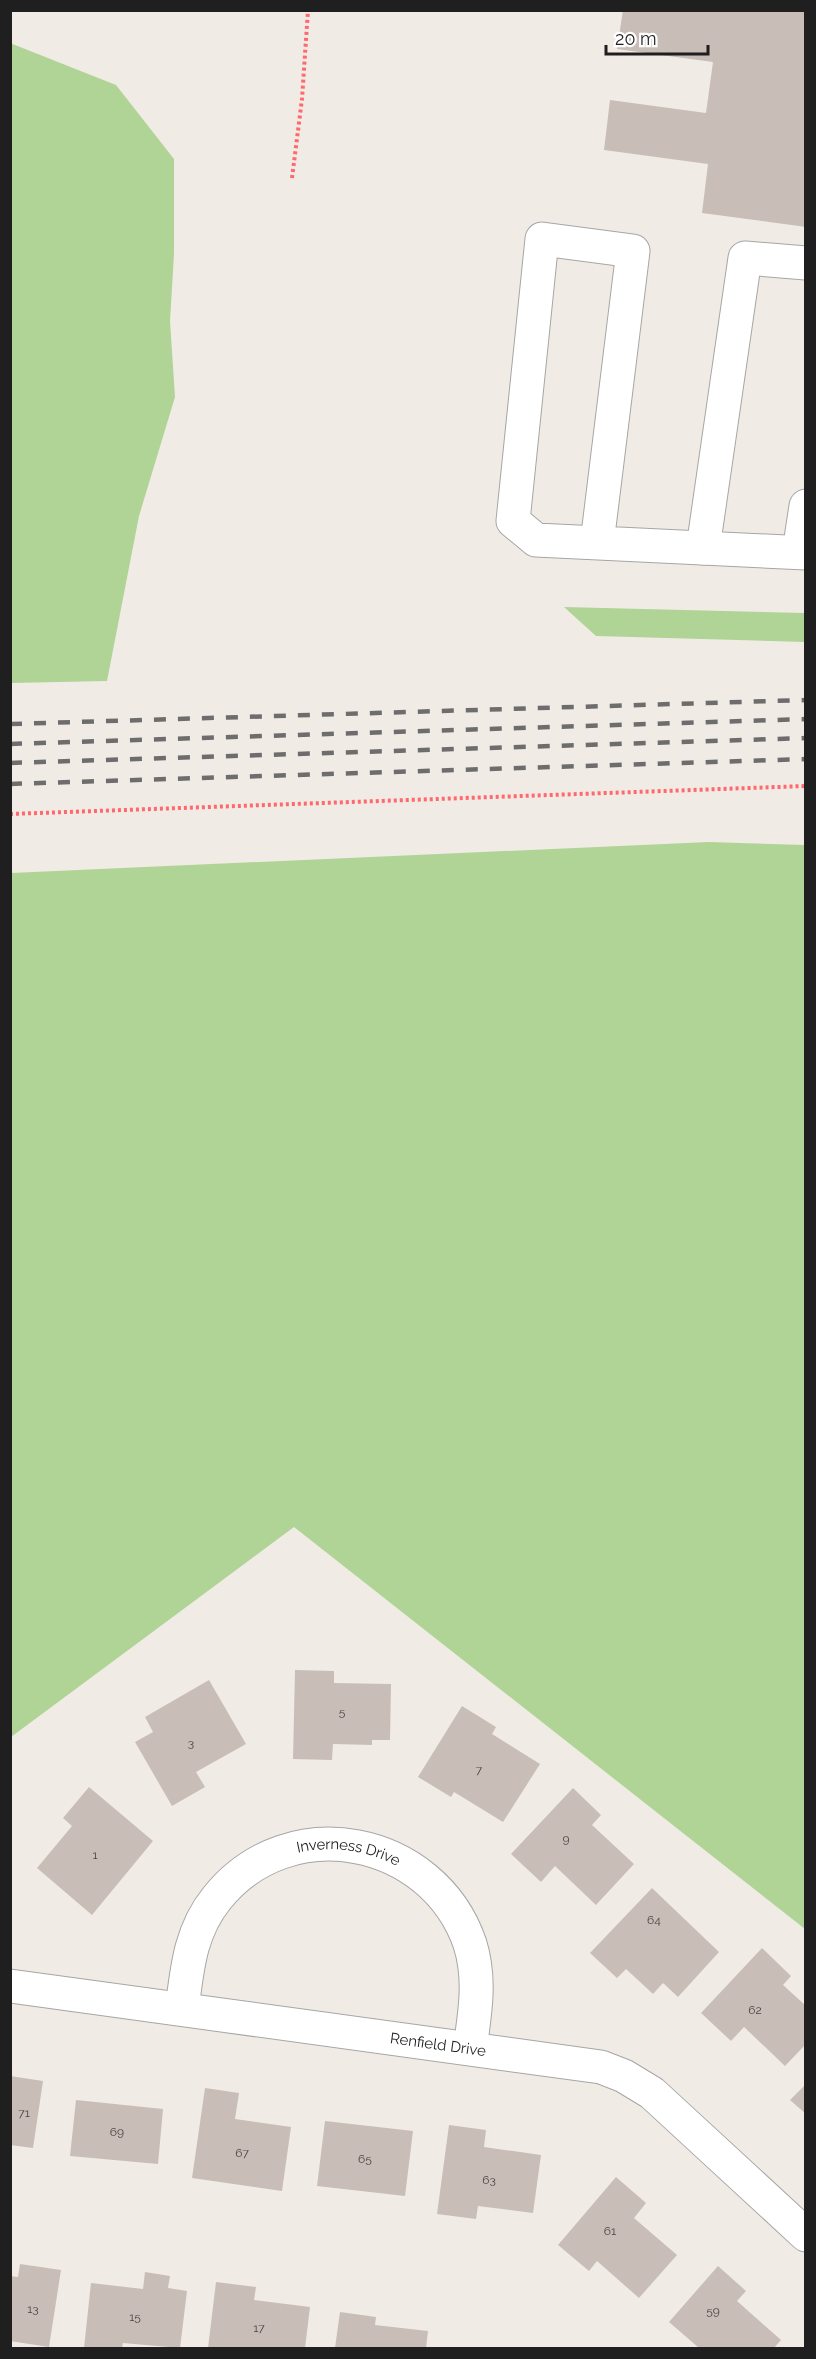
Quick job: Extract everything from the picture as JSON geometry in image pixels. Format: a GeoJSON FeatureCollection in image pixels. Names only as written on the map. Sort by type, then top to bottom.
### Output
{"type":"FeatureCollection","features":[{"type":"Feature","properties":{"kind":"street"},"geometry":{"type":"LineString","coordinates":[[597,543],[633,251],[542,239],[513,521],[536,540],[597,543],[703,548],[802,553],[806,507]]}},
{"type":"Feature","properties":{"kind":"street"},"geometry":{"type":"LineString","coordinates":[[703,548],[745,258],[806,263]]}},
{"type":"Feature","properties":{"kind":"street","name":"Inverness Drive"},"geometry":{"type":"LineString","coordinates":[[182,2009],[187,1962],[195,1935],[208,1910],[226,1887],[260,1861],[286,1850],[314,1844],[342,1844],[371,1849],[409,1866],[432,1884],[454,1912],[470,1944],[476,1972],[476,2001],[470,2048]]}},
{"type":"Feature","properties":{"kind":"street","name":"Renfield Drive"},"geometry":{"type":"LineString","coordinates":[[10,1986],[593,2065],[638,2084],[664,2103],[806,2235]]}},
{"type":"Feature","properties":{"kind":"path"},"geometry":{"type":"LineString","coordinates":[[292,178],[302,99],[308,10]]}},
{"type":"Feature","properties":{"kind":"path"},"geometry":{"type":"LineString","coordinates":[[10,814],[806,786]]}},
{"type":"Feature","properties":{"kind":"green space"},"geometry":{"type":"Polygon","coordinates":[[[10,43],[116,85],[174,159],[174,254],[170,321],[175,397],[139,516],[107,681],[11,683],[10,43]]]}},
{"type":"Feature","properties":{"kind":"green space"},"geometry":{"type":"Polygon","coordinates":[[[564,607],[805,613],[805,642],[596,636],[564,607]]]}},
{"type":"Feature","properties":{"kind":"green space"},"geometry":{"type":"Polygon","coordinates":[[[709,842],[805,845],[805,1929],[294,1527],[11,1737],[11,873],[709,842]]]}},
{"type":"Feature","properties":{"kind":"building"},"geometry":{"type":"Polygon","coordinates":[[[623,10],[806,10],[806,227],[702,213],[708,164],[604,150],[610,100],[706,113],[713,62],[617,49],[623,10]]]}},
{"type":"Feature","properties":{"kind":"building"},"geometry":{"type":"Polygon","coordinates":[[[295,1670],[334,1671],[334,1683],[391,1684],[390,1740],[372,1740],[372,1745],[333,1744],[332,1760],[293,1759],[295,1670]]]}},
{"type":"Feature","properties":{"kind":"building"},"geometry":{"type":"Polygon","coordinates":[[[209,1680],[246,1744],[196,1772],[205,1787],[172,1806],[135,1742],[153,1732],[145,1717],[209,1680]]]}},
{"type":"Feature","properties":{"kind":"building"},"geometry":{"type":"Polygon","coordinates":[[[462,1706],[496,1727],[492,1734],[540,1764],[503,1822],[454,1792],[451,1797],[418,1777],[462,1706]]]}},
{"type":"Feature","properties":{"kind":"building"},"geometry":{"type":"Polygon","coordinates":[[[89,1787],[153,1841],[92,1915],[37,1868],[72,1826],[63,1818],[89,1787]]]}},
{"type":"Feature","properties":{"kind":"building"},"geometry":{"type":"Polygon","coordinates":[[[573,1788],[601,1815],[592,1825],[634,1864],[596,1905],[555,1866],[541,1882],[511,1854],[573,1788]]]}},
{"type":"Feature","properties":{"kind":"building"},"geometry":{"type":"Polygon","coordinates":[[[652,1888],[719,1952],[678,1997],[663,1983],[653,1994],[626,1969],[617,1978],[590,1953],[652,1888]]]}},
{"type":"Feature","properties":{"kind":"building"},"geometry":{"type":"Polygon","coordinates":[[[762,1948],[791,1976],[783,1985],[806,2006],[806,2044],[785,2066],[744,2027],[731,2041],[701,2013],[762,1948]]]}},
{"type":"Feature","properties":{"kind":"building"},"geometry":{"type":"Polygon","coordinates":[[[10,2076],[43,2081],[33,2148],[10,2145],[10,2076]]]}},
{"type":"Feature","properties":{"kind":"building"},"geometry":{"type":"Polygon","coordinates":[[[806,2084],[806,2114],[790,2100],[806,2084]]]}},
{"type":"Feature","properties":{"kind":"building"},"geometry":{"type":"Polygon","coordinates":[[[205,2088],[239,2093],[235,2119],[291,2127],[282,2191],[192,2178],[205,2088]]]}},
{"type":"Feature","properties":{"kind":"building"},"geometry":{"type":"Polygon","coordinates":[[[76,2100],[163,2109],[158,2164],[70,2156],[76,2100]]]}},
{"type":"Feature","properties":{"kind":"building"},"geometry":{"type":"Polygon","coordinates":[[[325,2121],[413,2131],[405,2196],[317,2186],[325,2121]]]}},
{"type":"Feature","properties":{"kind":"building"},"geometry":{"type":"Polygon","coordinates":[[[449,2125],[486,2130],[484,2147],[541,2155],[533,2213],[478,2206],[476,2219],[437,2214],[449,2125]]]}},
{"type":"Feature","properties":{"kind":"building"},"geometry":{"type":"Polygon","coordinates":[[[616,2177],[646,2203],[634,2218],[677,2255],[639,2298],[597,2261],[589,2271],[558,2245],[616,2177]]]}},
{"type":"Feature","properties":{"kind":"building"},"geometry":{"type":"Polygon","coordinates":[[[20,2264],[61,2270],[49,2347],[10,2341],[10,2276],[18,2277],[20,2264]]]}},
{"type":"Feature","properties":{"kind":"building"},"geometry":{"type":"Polygon","coordinates":[[[718,2266],[746,2291],[737,2301],[781,2340],[774,2348],[699,2348],[669,2322],[718,2266]]]}},
{"type":"Feature","properties":{"kind":"building"},"geometry":{"type":"Polygon","coordinates":[[[145,2272],[170,2276],[168,2288],[187,2291],[180,2348],[123,2343],[122,2348],[84,2348],[91,2283],[143,2289],[145,2272]]]}},
{"type":"Feature","properties":{"kind":"building"},"geometry":{"type":"Polygon","coordinates":[[[216,2282],[256,2287],[254,2300],[310,2307],[305,2348],[208,2348],[216,2282]]]}},
{"type":"Feature","properties":{"kind":"building"},"geometry":{"type":"Polygon","coordinates":[[[340,2312],[376,2317],[375,2325],[428,2331],[426,2348],[335,2348],[340,2312]]]}},
{"type":"Feature","properties":{"kind":"railway"},"geometry":{"type":"LineString","coordinates":[[10,724],[806,700]]}},
{"type":"Feature","properties":{"kind":"railway"},"geometry":{"type":"LineString","coordinates":[[10,744],[806,719]]}},
{"type":"Feature","properties":{"kind":"railway"},"geometry":{"type":"LineString","coordinates":[[10,763],[806,738]]}},
{"type":"Feature","properties":{"kind":"railway"},"geometry":{"type":"LineString","coordinates":[[10,784],[806,759]]}}]}
